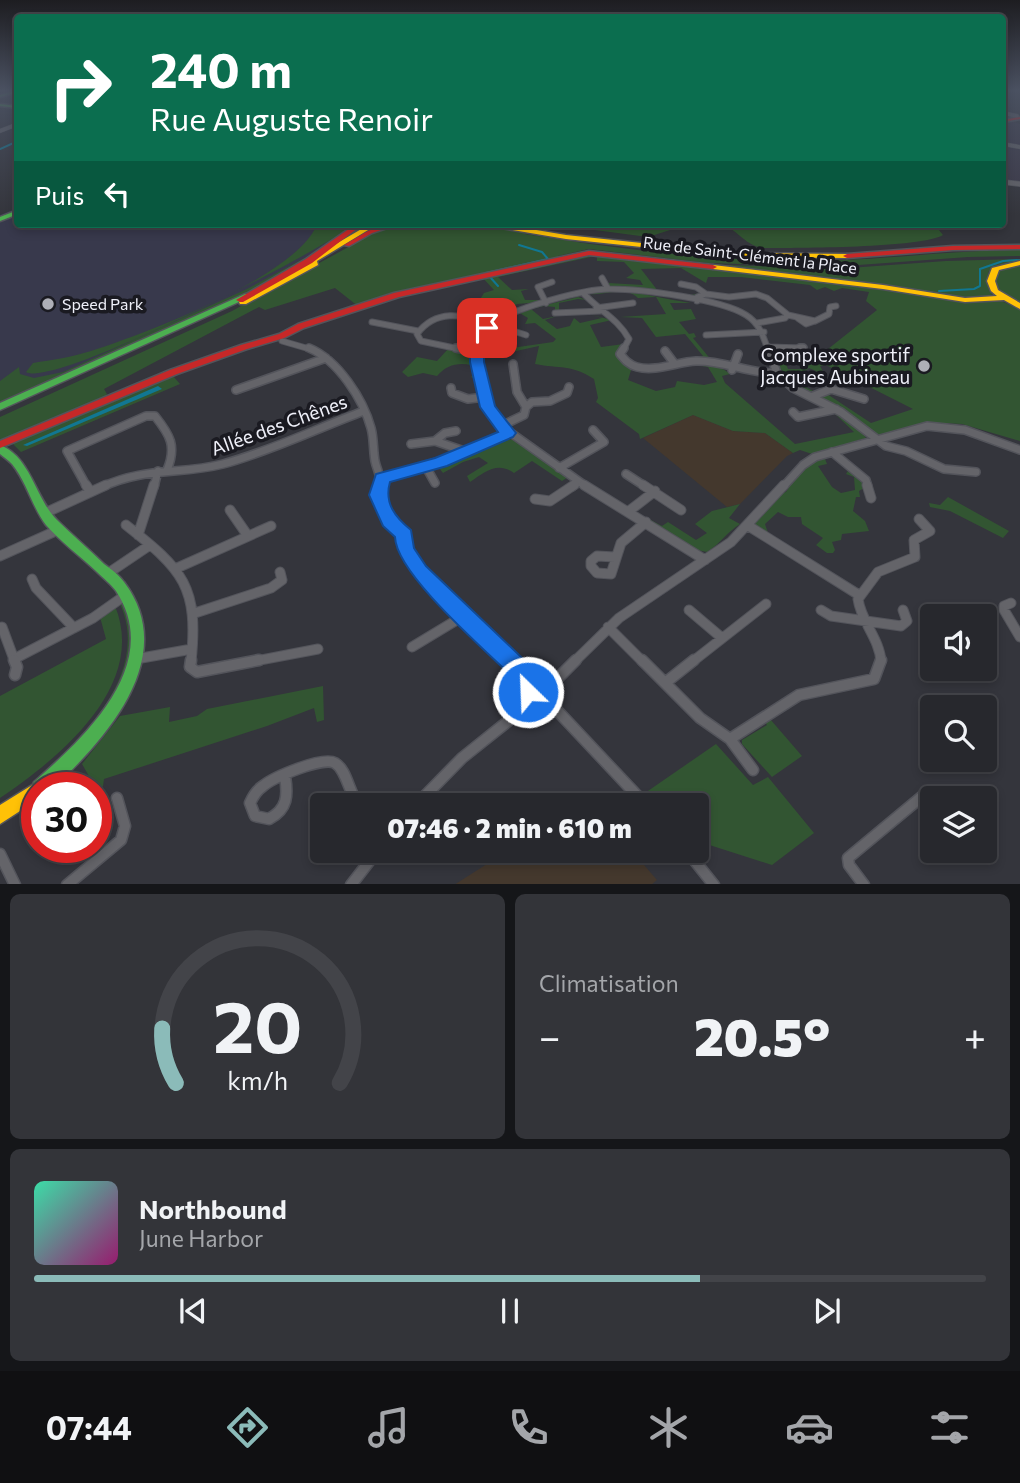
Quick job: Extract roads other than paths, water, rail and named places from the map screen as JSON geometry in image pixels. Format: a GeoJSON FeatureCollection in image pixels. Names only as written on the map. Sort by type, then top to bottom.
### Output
{"type":"FeatureCollection","features":[{"type":"Feature","properties":{"kind":"main road"},"geometry":{"type":"LineString","coordinates":[[0,407],[240,300],[365,228]]}},
{"type":"Feature","properties":{"kind":"main road"},"geometry":{"type":"LineString","coordinates":[[342,247],[366,228]]}},
{"type":"Feature","properties":{"kind":"main road"},"geometry":{"type":"LineString","coordinates":[[0,413],[236,306],[370,232],[383,228]]}},
{"type":"Feature","properties":{"kind":"main road"},"geometry":{"type":"LineString","coordinates":[[525,228],[699,249],[768,254],[1020,245]]}},
{"type":"Feature","properties":{"kind":"main road"},"geometry":{"type":"LineString","coordinates":[[525,228],[700,253],[773,257],[853,256],[1020,245]]}},
{"type":"Feature","properties":{"kind":"main road"},"geometry":{"type":"LineString","coordinates":[[537,228],[554,232]]}},
{"type":"Feature","properties":{"kind":"main road","name":"Rue de Saint-Clément la Place"},"geometry":{"type":"LineString","coordinates":[[0,447],[145,384],[230,351],[263,341],[286,338],[397,295],[593,253],[890,288],[962,300],[1014,304]]}},
{"type":"Feature","properties":{"kind":"main road"},"geometry":{"type":"LineString","coordinates":[[1014,304],[991,285],[992,272],[1006,265],[1020,263]]}},
{"type":"Feature","properties":{"kind":"main road"},"geometry":{"type":"LineString","coordinates":[[0,447],[14,457],[45,513],[58,530],[127,594],[138,625],[136,660],[122,695],[97,732],[58,772]]}},
{"type":"Feature","properties":{"kind":"main road"},"geometry":{"type":"LineString","coordinates":[[0,815],[21,801]]}},
{"type":"Feature","properties":{"kind":"street"},"geometry":{"type":"LineString","coordinates":[[602,278],[608,289]]}},
{"type":"Feature","properties":{"kind":"street"},"geometry":{"type":"LineString","coordinates":[[546,303],[538,286],[552,282]]}},
{"type":"Feature","properties":{"kind":"street"},"geometry":{"type":"LineString","coordinates":[[681,284],[696,287],[706,294]]}},
{"type":"Feature","properties":{"kind":"street"},"geometry":{"type":"LineString","coordinates":[[705,559],[579,482],[501,426],[489,410],[476,352],[480,339],[492,324],[517,310],[608,289],[647,292],[729,307],[757,323],[764,332],[777,373],[789,385],[836,409],[886,446],[906,451],[944,469],[976,472]]}},
{"type":"Feature","properties":{"kind":"street"},"geometry":{"type":"LineString","coordinates":[[584,294],[598,309],[620,323],[628,334],[629,341],[620,352],[624,360],[648,367],[703,362],[732,370],[777,373]]}},
{"type":"Feature","properties":{"kind":"street"},"geometry":{"type":"LineString","coordinates":[[697,301],[697,297],[706,294],[729,297],[759,295],[788,316]]}},
{"type":"Feature","properties":{"kind":"street"},"geometry":{"type":"LineString","coordinates":[[555,313],[633,303]]}},
{"type":"Feature","properties":{"kind":"street"},"geometry":{"type":"LineString","coordinates":[[757,323],[788,316],[796,317],[806,324],[829,314],[830,307],[836,306]]}},
{"type":"Feature","properties":{"kind":"street"},"geometry":{"type":"LineString","coordinates":[[476,352],[421,341],[416,337],[429,319],[442,314],[492,324],[526,335]]}},
{"type":"Feature","properties":{"kind":"street"},"geometry":{"type":"LineString","coordinates":[[372,322],[418,331]]}},
{"type":"Feature","properties":{"kind":"street"},"geometry":{"type":"LineString","coordinates":[[508,345],[509,330]]}},
{"type":"Feature","properties":{"kind":"street"},"geometry":{"type":"LineString","coordinates":[[706,335],[764,332]]}},
{"type":"Feature","properties":{"kind":"street"},"geometry":{"type":"LineString","coordinates":[[286,338],[315,350],[326,358],[364,411],[371,427],[376,469],[382,478]]}},
{"type":"Feature","properties":{"kind":"street"},"geometry":{"type":"LineString","coordinates":[[769,347],[803,348]]}},
{"type":"Feature","properties":{"kind":"street"},"geometry":{"type":"LineString","coordinates":[[665,351],[674,363]]}},
{"type":"Feature","properties":{"kind":"street"},"geometry":{"type":"LineString","coordinates":[[732,370],[738,354]]}},
{"type":"Feature","properties":{"kind":"street"},"geometry":{"type":"LineString","coordinates":[[236,390],[326,358]]}},
{"type":"Feature","properties":{"kind":"street"},"geometry":{"type":"LineString","coordinates":[[513,364],[512,376],[520,401],[526,407]]}},
{"type":"Feature","properties":{"kind":"street"},"geometry":{"type":"LineString","coordinates":[[501,426],[524,415],[526,407],[532,402],[550,401],[567,393],[569,387]]}},
{"type":"Feature","properties":{"kind":"street"},"geometry":{"type":"LineString","coordinates":[[451,388],[452,393],[465,398],[485,397]]}},
{"type":"Feature","properties":{"kind":"street"},"geometry":{"type":"LineString","coordinates":[[811,397],[823,389],[839,389],[864,399]]}},
{"type":"Feature","properties":{"kind":"street"},"geometry":{"type":"LineString","coordinates":[[793,412],[798,417],[836,409]]}},
{"type":"Feature","properties":{"kind":"street","name":"Allée des Chênes"},"geometry":{"type":"LineString","coordinates":[[45,513],[90,491],[128,477],[226,464],[364,411]]}},
{"type":"Feature","properties":{"kind":"street"},"geometry":{"type":"LineString","coordinates":[[90,491],[66,455],[67,451],[146,415],[156,417],[175,445],[175,454],[163,471],[138,535]]}},
{"type":"Feature","properties":{"kind":"street"},"geometry":{"type":"LineString","coordinates":[[553,683],[608,627],[659,588],[731,542],[803,465],[815,457],[916,428],[947,427],[972,432],[1020,450]]}},
{"type":"Feature","properties":{"kind":"street"},"geometry":{"type":"LineString","coordinates":[[559,468],[604,443],[604,439],[593,430]]}},
{"type":"Feature","properties":{"kind":"street"},"geometry":{"type":"LineString","coordinates":[[435,441],[445,433],[456,432]]}},
{"type":"Feature","properties":{"kind":"street"},"geometry":{"type":"LineString","coordinates":[[382,478],[426,467],[508,433]]}},
{"type":"Feature","properties":{"kind":"street"},"geometry":{"type":"LineString","coordinates":[[411,444],[435,441],[467,452]]}},
{"type":"Feature","properties":{"kind":"street"},"geometry":{"type":"LineString","coordinates":[[832,452],[866,480],[871,498]]}},
{"type":"Feature","properties":{"kind":"street"},"geometry":{"type":"LineString","coordinates":[[426,467],[435,483]]}},
{"type":"Feature","properties":{"kind":"street"},"geometry":{"type":"LineString","coordinates":[[626,474],[656,491],[681,510]]}},
{"type":"Feature","properties":{"kind":"street"},"geometry":{"type":"LineString","coordinates":[[382,478],[378,489],[379,501],[392,525],[405,534],[406,552],[423,576],[532,682]]}},
{"type":"Feature","properties":{"kind":"street"},"geometry":{"type":"LineString","coordinates":[[535,499],[550,501],[579,482]]}},
{"type":"Feature","properties":{"kind":"street"},"geometry":{"type":"LineString","coordinates":[[629,511],[656,491]]}},
{"type":"Feature","properties":{"kind":"street"},"geometry":{"type":"LineString","coordinates":[[230,510],[248,536]]}},
{"type":"Feature","properties":{"kind":"street"},"geometry":{"type":"LineString","coordinates":[[730,739],[799,695],[874,678],[882,665],[883,657],[858,609],[859,595],[878,572],[915,557],[914,540],[930,531],[919,519]]}},
{"type":"Feature","properties":{"kind":"street"},"geometry":{"type":"LineString","coordinates":[[615,557],[625,538],[646,522]]}},
{"type":"Feature","properties":{"kind":"street"},"geometry":{"type":"LineString","coordinates":[[125,525],[177,568],[187,588],[195,613],[190,667],[197,672],[318,649]]}},
{"type":"Feature","properties":{"kind":"street"},"geometry":{"type":"LineString","coordinates":[[747,525],[859,595]]}},
{"type":"Feature","properties":{"kind":"street"},"geometry":{"type":"LineString","coordinates":[[177,568],[271,526]]}},
{"type":"Feature","properties":{"kind":"street"},"geometry":{"type":"LineString","coordinates":[[0,556],[58,530]]}},
{"type":"Feature","properties":{"kind":"street"},"geometry":{"type":"LineString","coordinates":[[107,574],[150,545]]}},
{"type":"Feature","properties":{"kind":"street"},"geometry":{"type":"LineString","coordinates":[[195,613],[271,588],[282,580],[280,572]]}},
{"type":"Feature","properties":{"kind":"street"},"geometry":{"type":"LineString","coordinates":[[32,579],[36,588],[74,628]]}},
{"type":"Feature","properties":{"kind":"street"},"geometry":{"type":"LineString","coordinates":[[14,659],[74,628],[127,594]]}},
{"type":"Feature","properties":{"kind":"street"},"geometry":{"type":"LineString","coordinates":[[1011,603],[1004,606],[1004,610],[1020,637]]}},
{"type":"Feature","properties":{"kind":"street"},"geometry":{"type":"LineString","coordinates":[[665,683],[766,604]]}},
{"type":"Feature","properties":{"kind":"street"},"geometry":{"type":"LineString","coordinates":[[689,610],[722,638]]}},
{"type":"Feature","properties":{"kind":"street"},"geometry":{"type":"LineString","coordinates":[[821,610],[831,616],[904,625],[907,621],[903,610]]}},
{"type":"Feature","properties":{"kind":"street"},"geometry":{"type":"LineString","coordinates":[[412,647],[465,615]]}},
{"type":"Feature","properties":{"kind":"street"},"geometry":{"type":"LineString","coordinates":[[2,627],[17,669],[15,675]]}},
{"type":"Feature","properties":{"kind":"street"},"geometry":{"type":"LineString","coordinates":[[608,627],[700,718],[730,739],[754,770]]}},
{"type":"Feature","properties":{"kind":"street"},"geometry":{"type":"LineString","coordinates":[[136,660],[192,649]]}},
{"type":"Feature","properties":{"kind":"street"},"geometry":{"type":"LineString","coordinates":[[532,702],[528,690],[532,682],[543,679],[553,683],[557,694],[551,704]]}},
{"type":"Feature","properties":{"kind":"street"},"geometry":{"type":"LineString","coordinates":[[532,702],[551,704]]}},
{"type":"Feature","properties":{"kind":"street"},"geometry":{"type":"LineString","coordinates":[[428,793],[462,758],[532,702]]}},
{"type":"Feature","properties":{"kind":"street"},"geometry":{"type":"LineString","coordinates":[[551,704],[635,793]]}},
{"type":"Feature","properties":{"kind":"street"},"geometry":{"type":"LineString","coordinates":[[285,776],[320,762],[334,762],[342,770],[348,793]]}},
{"type":"Feature","properties":{"kind":"street"},"geometry":{"type":"LineString","coordinates":[[67,884],[121,840],[125,826],[117,798]]}},
{"type":"Feature","properties":{"kind":"street"},"geometry":{"type":"LineString","coordinates":[[864,884],[852,869],[848,858],[920,798]]}},
{"type":"Feature","properties":{"kind":"street"},"geometry":{"type":"LineString","coordinates":[[0,854],[15,884]]}},
{"type":"Feature","properties":{"kind":"street"},"geometry":{"type":"LineString","coordinates":[[351,884],[368,863]]}},
{"type":"Feature","properties":{"kind":"street"},"geometry":{"type":"LineString","coordinates":[[697,863],[714,884]]}},
{"type":"Feature","properties":{"kind":"water"},"geometry":{"type":"Polygon","coordinates":[[[158,386],[162,389],[27,446],[23,445],[158,386]]]}},
{"type":"Feature","properties":{"kind":"waterway"},"geometry":{"type":"LineString","coordinates":[[0,149],[14,143]]}},
{"type":"Feature","properties":{"kind":"waterway"},"geometry":{"type":"LineString","coordinates":[[486,273],[548,259],[542,252],[519,245]]}},
{"type":"Feature","properties":{"kind":"waterway"},"geometry":{"type":"LineString","coordinates":[[939,291],[974,289],[980,286],[980,269],[1003,261],[1020,260]]}},
{"type":"Feature","properties":{"kind":"waterway"},"geometry":{"type":"LineString","coordinates":[[490,277],[498,286]]}},
{"type":"Feature","properties":{"kind":"waterway"},"geometry":{"type":"LineString","coordinates":[[901,288],[934,293]]}},
{"type":"Feature","properties":{"kind":"place","name":"Speed Park"},"geometry":{"type":"Point","coordinates":[48,304]}},
{"type":"Feature","properties":{"kind":"place","name":"Complexe sportif Jacques Aubineau"},"geometry":{"type":"Point","coordinates":[924,366]}}]}
